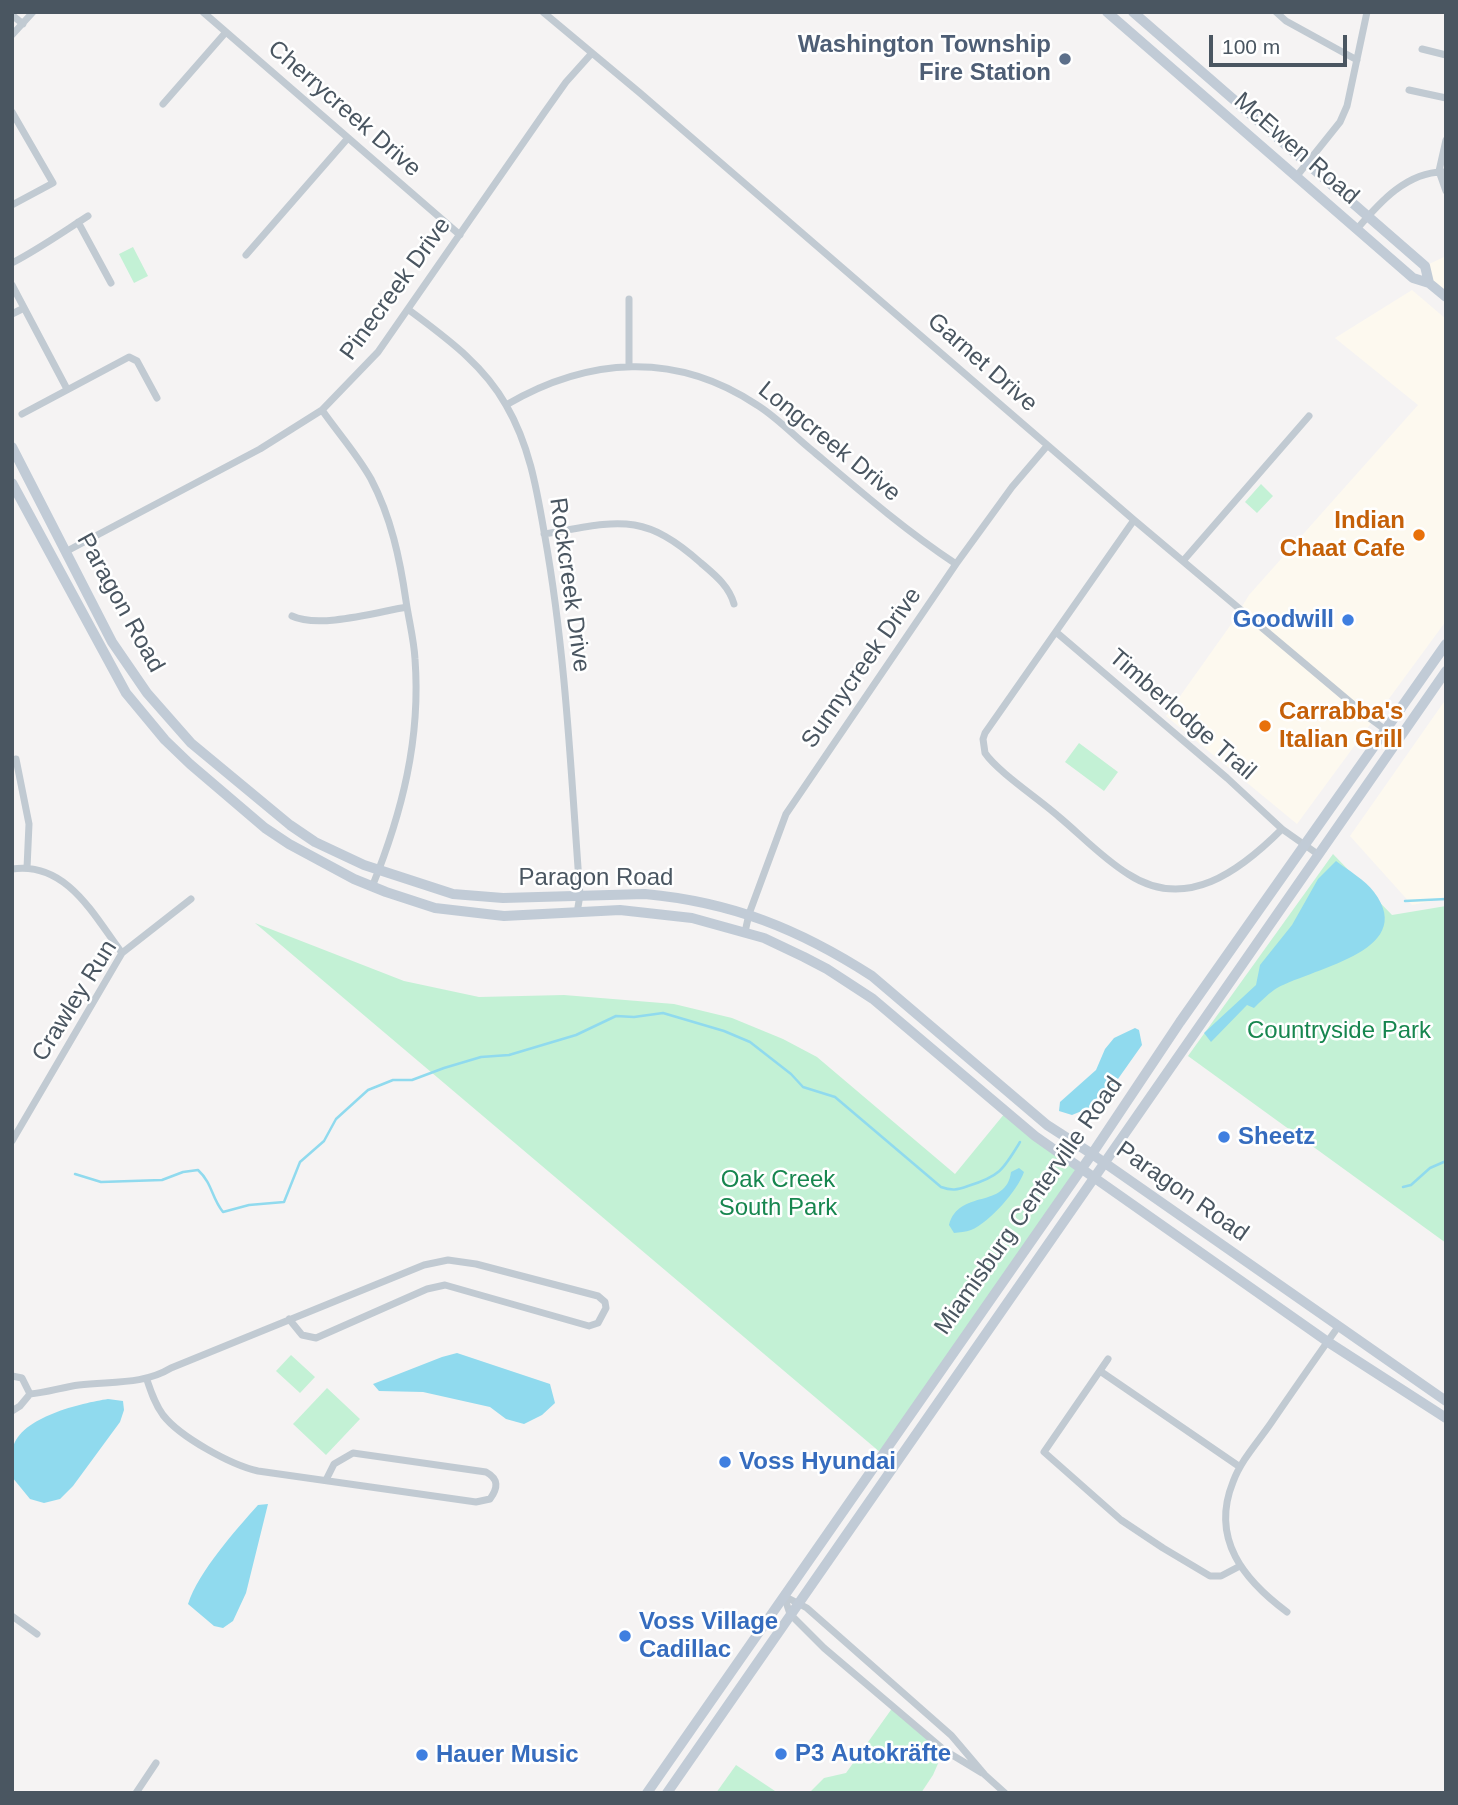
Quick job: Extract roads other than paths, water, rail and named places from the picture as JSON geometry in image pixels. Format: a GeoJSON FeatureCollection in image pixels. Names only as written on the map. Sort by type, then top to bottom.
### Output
{"type":"FeatureCollection","features":[{"type":"Feature","properties":{"kind":"street"},"geometry":{"type":"LineString","coordinates":[[12,35],[33,12]]}},
{"type":"Feature","properties":{"kind":"street","name":"Cherrycreek Drive"},"geometry":{"type":"LineString","coordinates":[[203,12],[460,235]]}},
{"type":"Feature","properties":{"kind":"street","name":"Garnet Drive"},"geometry":{"type":"LineString","coordinates":[[543,12],[1134,520],[1398,739]]}},
{"type":"Feature","properties":{"kind":"street","name":"McEwen Road"},"geometry":{"type":"LineString","coordinates":[[1107,12],[1413,278],[1429,283],[1446,297]]}},
{"type":"Feature","properties":{"kind":"street","name":"McEwen Road"},"geometry":{"type":"LineString","coordinates":[[1133,12],[1425,266],[1429,283]]}},
{"type":"Feature","properties":{"kind":"street"},"geometry":{"type":"LineString","coordinates":[[1276,12],[1287,16],[1357,60]]}},
{"type":"Feature","properties":{"kind":"street"},"geometry":{"type":"LineString","coordinates":[[1296,177],[1340,122],[1347,106],[1367,12]]}},
{"type":"Feature","properties":{"kind":"street"},"geometry":{"type":"LineString","coordinates":[[12,15],[23,24]]}},
{"type":"Feature","properties":{"kind":"street"},"geometry":{"type":"LineString","coordinates":[[163,104],[226,32]]}},
{"type":"Feature","properties":{"kind":"street"},"geometry":{"type":"LineString","coordinates":[[1422,49],[1446,55]]}},
{"type":"Feature","properties":{"kind":"street","name":"Pinecreek Drive"},"geometry":{"type":"LineString","coordinates":[[67,551],[260,449],[322,410],[362,371],[409,310],[566,82],[592,53]]}},
{"type":"Feature","properties":{"kind":"street"},"geometry":{"type":"LineString","coordinates":[[1409,90],[1446,98]]}},
{"type":"Feature","properties":{"kind":"street"},"geometry":{"type":"LineString","coordinates":[[12,112],[53,183],[12,205]]}},
{"type":"Feature","properties":{"kind":"street"},"geometry":{"type":"LineString","coordinates":[[246,255],[348,138]]}},
{"type":"Feature","properties":{"kind":"street"},"geometry":{"type":"LineString","coordinates":[[1446,140],[1442,171],[1446,191]]}},
{"type":"Feature","properties":{"kind":"street"},"geometry":{"type":"LineString","coordinates":[[1357,229],[1401,186],[1426,173],[1442,171]]}},
{"type":"Feature","properties":{"kind":"street"},"geometry":{"type":"LineString","coordinates":[[12,263],[51,242],[88,216]]}},
{"type":"Feature","properties":{"kind":"street"},"geometry":{"type":"LineString","coordinates":[[78,222],[111,283]]}},
{"type":"Feature","properties":{"kind":"street"},"geometry":{"type":"LineString","coordinates":[[12,285],[67,389]]}},
{"type":"Feature","properties":{"kind":"street"},"geometry":{"type":"LineString","coordinates":[[629,299],[629,367]]}},
{"type":"Feature","properties":{"kind":"street"},"geometry":{"type":"LineString","coordinates":[[12,314],[24,308]]}},
{"type":"Feature","properties":{"kind":"street","name":"Rockcreek Drive"},"geometry":{"type":"LineString","coordinates":[[409,310],[472,360],[506,405],[527,450],[557,607],[580,895],[577,913]]}},
{"type":"Feature","properties":{"kind":"street"},"geometry":{"type":"LineString","coordinates":[[22,414],[129,357],[137,361],[157,398]]}},
{"type":"Feature","properties":{"kind":"street","name":"Longcreek Drive"},"geometry":{"type":"LineString","coordinates":[[506,405],[539,387],[568,376],[629,367],[661,369],[712,382],[741,395],[775,418],[905,529],[956,564]]}},
{"type":"Feature","properties":{"kind":"street"},"geometry":{"type":"LineString","coordinates":[[322,410],[361,463],[382,503],[395,542],[412,632],[416,683],[412,758],[398,816],[372,887]]}},
{"type":"Feature","properties":{"kind":"street"},"geometry":{"type":"LineString","coordinates":[[1183,561],[1309,416]]}},
{"type":"Feature","properties":{"kind":"street","name":"Sunnycreek Drive"},"geometry":{"type":"LineString","coordinates":[[745,932],[749,914],[786,814],[956,564],[1012,487],[1047,446]]}},
{"type":"Feature","properties":{"kind":"street","name":"Paragon Road"},"geometry":{"type":"LineString","coordinates":[[12,447],[113,642],[147,693],[184,735],[223,771],[315,842],[379,870],[422,885],[476,897],[645,894],[667,896],[749,914],[799,935],[872,976],[1047,1125],[1446,1401]]}},
{"type":"Feature","properties":{"kind":"street","name":"Paragon Road"},"geometry":{"type":"LineString","coordinates":[[12,483],[126,693],[159,733],[190,764],[265,828],[317,861],[372,887],[435,908],[504,916],[620,910],[692,918],[764,938],[816,963],[873,999],[1015,1121],[1328,1342],[1446,1418]]}},
{"type":"Feature","properties":{"kind":"street"},"geometry":{"type":"LineString","coordinates":[[1134,520],[985,733],[983,747],[988,758],[1117,866],[1155,887],[1186,889],[1218,878],[1251,858],[1282,829]]}},
{"type":"Feature","properties":{"kind":"street"},"geometry":{"type":"LineString","coordinates":[[544,534],[611,523],[649,527],[675,540],[705,567],[727,588],[734,604]]}},
{"type":"Feature","properties":{"kind":"street"},"geometry":{"type":"LineString","coordinates":[[292,616],[317,622],[407,607]]}},
{"type":"Feature","properties":{"kind":"street","name":"Timberlodge Trail"},"geometry":{"type":"LineString","coordinates":[[1056,632],[1227,778],[1282,829],[1319,855]]}},
{"type":"Feature","properties":{"kind":"street","name":"Miamisburg Centerville Road"},"geometry":{"type":"LineString","coordinates":[[647,1793],[1446,644]]}},
{"type":"Feature","properties":{"kind":"street","name":"Miamisburg Centerville Road"},"geometry":{"type":"LineString","coordinates":[[667,1793],[1446,671]]}},
{"type":"Feature","properties":{"kind":"street"},"geometry":{"type":"LineString","coordinates":[[16,759],[29,824],[27,868]]}},
{"type":"Feature","properties":{"kind":"street"},"geometry":{"type":"LineString","coordinates":[[12,869],[27,868],[53,874],[71,888],[122,953]]}},
{"type":"Feature","properties":{"kind":"street","name":"Crawley Run"},"geometry":{"type":"LineString","coordinates":[[12,1141],[122,953],[191,900]]}},
{"type":"Feature","properties":{"kind":"street"},"geometry":{"type":"LineString","coordinates":[[1205,987],[1219,997]]}},
{"type":"Feature","properties":{"kind":"street"},"geometry":{"type":"LineString","coordinates":[[12,1411],[30,1394],[80,1385],[147,1380],[289,1319],[424,1265],[448,1260],[476,1264],[598,1296],[605,1302],[606,1308],[598,1323],[589,1326],[445,1285],[427,1289],[316,1338],[302,1335],[289,1319]]}},
{"type":"Feature","properties":{"kind":"street"},"geometry":{"type":"LineString","coordinates":[[1287,1612],[1254,1584],[1240,1566],[1229,1541],[1226,1523],[1228,1495],[1240,1467],[1338,1327]]}},
{"type":"Feature","properties":{"kind":"street"},"geometry":{"type":"LineString","coordinates":[[960,1342],[974,1351]]}},
{"type":"Feature","properties":{"kind":"street"},"geometry":{"type":"LineString","coordinates":[[1108,1359],[1044,1452],[1121,1520],[1198,1569],[1215,1576],[1240,1566]]}},
{"type":"Feature","properties":{"kind":"street"},"geometry":{"type":"LineString","coordinates":[[1100,1371],[1240,1467]]}},
{"type":"Feature","properties":{"kind":"street"},"geometry":{"type":"LineString","coordinates":[[12,1376],[22,1378],[30,1394]]}},
{"type":"Feature","properties":{"kind":"street"},"geometry":{"type":"LineString","coordinates":[[1401,1390],[1411,1376]]}},
{"type":"Feature","properties":{"kind":"street"},"geometry":{"type":"LineString","coordinates":[[147,1380],[153,1398],[165,1418],[223,1460],[258,1471],[477,1502],[490,1499],[496,1492],[497,1485],[493,1476],[486,1472],[354,1453],[334,1464],[326,1480]]}},
{"type":"Feature","properties":{"kind":"street"},"geometry":{"type":"LineString","coordinates":[[784,1596],[799,1602],[951,1735],[985,1775],[1005,1793]]}},
{"type":"Feature","properties":{"kind":"street"},"geometry":{"type":"LineString","coordinates":[[784,1596],[790,1614],[824,1648],[944,1750],[985,1775]]}},
{"type":"Feature","properties":{"kind":"street"},"geometry":{"type":"LineString","coordinates":[[12,1616],[37,1634]]}},
{"type":"Feature","properties":{"kind":"street"},"geometry":{"type":"LineString","coordinates":[[685,1738],[698,1748]]}},
{"type":"Feature","properties":{"kind":"street"},"geometry":{"type":"LineString","coordinates":[[136,1793],[156,1763]]}},
{"type":"Feature","properties":{"kind":"water"},"geometry":{"type":"Polygon","coordinates":[[[1336,861],[1374,892],[1384,913],[1382,930],[1371,944],[1353,956],[1289,982],[1274,990],[1254,1008],[1247,1005],[1211,1042],[1204,1033],[1256,985],[1260,965],[1292,925],[1318,879],[1336,861]]]}},
{"type":"Feature","properties":{"kind":"water"},"geometry":{"type":"Polygon","coordinates":[[[1135,1028],[1139,1030],[1142,1045],[1113,1086],[1106,1101],[1072,1115],[1059,1111],[1060,1102],[1096,1070],[1105,1049],[1114,1038],[1135,1028]]]}},
{"type":"Feature","properties":{"kind":"water"},"geometry":{"type":"Polygon","coordinates":[[[1019,1168],[1024,1172],[1021,1179],[994,1213],[971,1230],[954,1233],[949,1225],[962,1206],[1001,1191],[1011,1172],[1019,1168]]]}},
{"type":"Feature","properties":{"kind":"water"},"geometry":{"type":"Polygon","coordinates":[[[457,1353],[550,1384],[555,1403],[542,1415],[524,1424],[506,1419],[490,1407],[423,1392],[379,1391],[373,1384],[457,1353]]]}},
{"type":"Feature","properties":{"kind":"water"},"geometry":{"type":"Polygon","coordinates":[[[108,1399],[123,1401],[124,1410],[120,1422],[73,1486],[60,1499],[44,1503],[30,1499],[12,1477],[12,1451],[18,1437],[27,1428],[53,1413],[108,1399]]]}},
{"type":"Feature","properties":{"kind":"water"},"geometry":{"type":"Polygon","coordinates":[[[268,1504],[246,1593],[233,1621],[223,1628],[214,1626],[188,1604],[193,1591],[218,1552],[239,1527],[258,1505],[268,1504]]]}},
{"type":"Feature","properties":{"kind":"waterway"},"geometry":{"type":"LineString","coordinates":[[1405,901],[1446,899]]}},
{"type":"Feature","properties":{"kind":"waterway"},"geometry":{"type":"LineString","coordinates":[[75,1174],[101,1182],[162,1180],[198,1170],[207,1180],[223,1212],[249,1205],[284,1202],[300,1162],[324,1141],[336,1119],[368,1090],[393,1080],[412,1080],[481,1057],[509,1055],[576,1035],[616,1016],[634,1017],[663,1013],[724,1031],[750,1042],[791,1074],[803,1087],[835,1097],[941,1187],[958,1189],[994,1175],[1005,1166],[1020,1142]]}},
{"type":"Feature","properties":{"kind":"waterway"},"geometry":{"type":"LineString","coordinates":[[1403,1187],[1411,1185],[1430,1168],[1446,1161]]}},
{"type":"Feature","properties":{"kind":"place","name":"Washington Township Fire Station"},"geometry":{"type":"Point","coordinates":[1065,59]}},
{"type":"Feature","properties":{"kind":"place","name":"Indian Chaat Cafe"},"geometry":{"type":"Point","coordinates":[1419,535]}},
{"type":"Feature","properties":{"kind":"place","name":"Goodwill"},"geometry":{"type":"Point","coordinates":[1348,620]}},
{"type":"Feature","properties":{"kind":"place","name":"Carrabba's Italian Grill"},"geometry":{"type":"Point","coordinates":[1265,726]}},
{"type":"Feature","properties":{"kind":"place","name":"Sheetz"},"geometry":{"type":"Point","coordinates":[1224,1137]}},
{"type":"Feature","properties":{"kind":"place","name":"Voss Hyundai"},"geometry":{"type":"Point","coordinates":[725,1462]}},
{"type":"Feature","properties":{"kind":"place","name":"Voss Village Cadillac"},"geometry":{"type":"Point","coordinates":[625,1636]}},
{"type":"Feature","properties":{"kind":"place","name":"P3 Autokräfte"},"geometry":{"type":"Point","coordinates":[781,1754]}},
{"type":"Feature","properties":{"kind":"place","name":"Hauer Music"},"geometry":{"type":"Point","coordinates":[422,1755]}},
{"type":"Feature","properties":{"kind":"park label","name":"Countryside Park"},"geometry":{"type":"Point","coordinates":[1339,1031]}},
{"type":"Feature","properties":{"kind":"park label","name":"Oak Creek South Park"},"geometry":{"type":"Point","coordinates":[778,1194]}}]}
